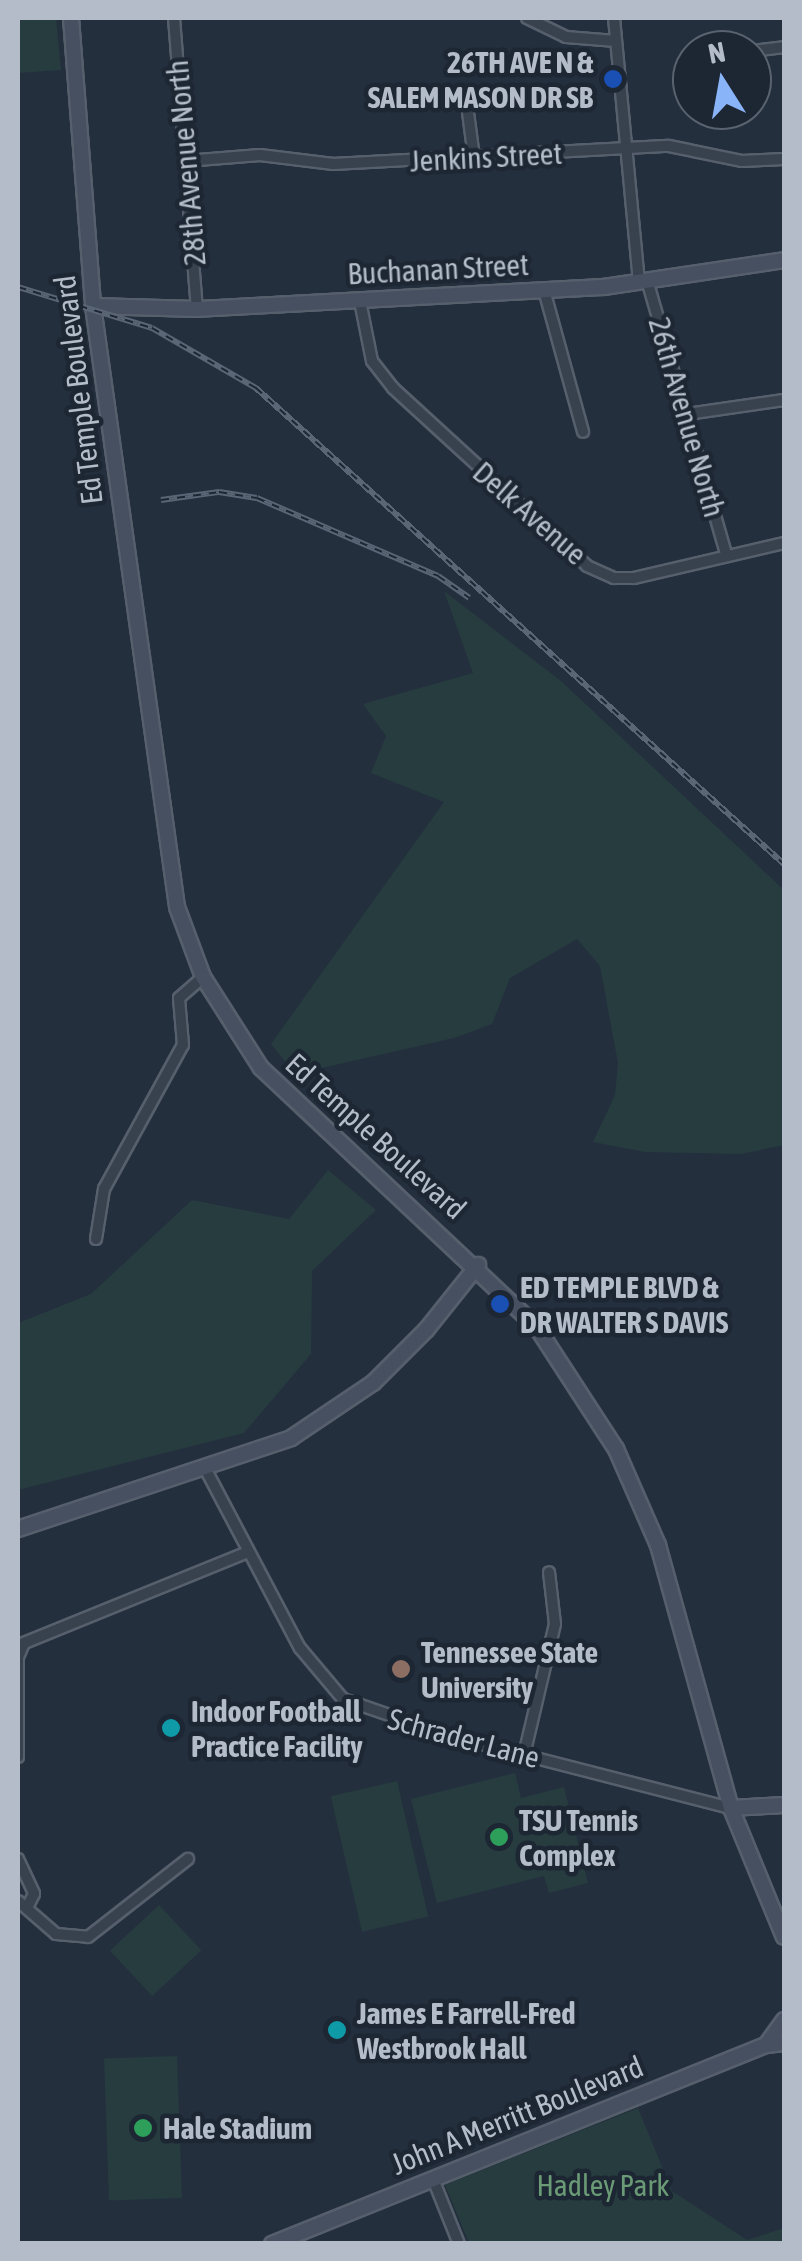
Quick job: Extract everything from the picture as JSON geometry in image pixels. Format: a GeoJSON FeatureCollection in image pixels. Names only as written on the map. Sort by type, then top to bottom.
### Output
{"type":"FeatureCollection","features":[{"type":"Feature","properties":{"kind":"main road","name":"Ed Temple Boulevard"},"geometry":{"type":"LineString","coordinates":[[70,18],[94,306],[166,860],[203,977],[261,1068],[292,1102],[478,1265],[572,1376],[632,1482],[668,1577],[731,1808],[766,1902],[784,1937]]}},
{"type":"Feature","properties":{"kind":"main road","name":"Buchanan Street"},"geometry":{"type":"LineString","coordinates":[[94,306],[197,310],[544,290],[643,281],[784,260]]}},
{"type":"Feature","properties":{"kind":"main road"},"geometry":{"type":"LineString","coordinates":[[18,1529],[206,1470],[290,1438],[373,1383],[427,1330],[478,1265]]}},
{"type":"Feature","properties":{"kind":"main road"},"geometry":{"type":"LineString","coordinates":[[731,1808],[784,1805]]}},
{"type":"Feature","properties":{"kind":"main road"},"geometry":{"type":"LineString","coordinates":[[766,1902],[784,1954]]}},
{"type":"Feature","properties":{"kind":"main road"},"geometry":{"type":"LineString","coordinates":[[766,2045],[784,2020]]}},
{"type":"Feature","properties":{"kind":"main road","name":"John A Merritt Boulevard"},"geometry":{"type":"LineString","coordinates":[[272,2244],[306,2237],[433,2179],[766,2045],[784,2043]]}},
{"type":"Feature","properties":{"kind":"street","name":"28th Avenue North"},"geometry":{"type":"LineString","coordinates":[[174,18],[197,310]]}},
{"type":"Feature","properties":{"kind":"street"},"geometry":{"type":"LineString","coordinates":[[527,18],[566,38],[616,40]]}},
{"type":"Feature","properties":{"kind":"street","name":"26th Avenue North"},"geometry":{"type":"LineString","coordinates":[[614,18],[625,148],[643,281],[726,553]]}},
{"type":"Feature","properties":{"kind":"street"},"geometry":{"type":"LineString","coordinates":[[466,97],[474,158]]}},
{"type":"Feature","properties":{"kind":"street","name":"Jenkins Street"},"geometry":{"type":"LineString","coordinates":[[186,161],[241,155],[333,164],[669,146],[742,160],[784,158]]}},
{"type":"Feature","properties":{"kind":"street"},"geometry":{"type":"LineString","coordinates":[[544,290],[582,432]]}},
{"type":"Feature","properties":{"kind":"street","name":"Delk Avenue"},"geometry":{"type":"LineString","coordinates":[[360,301],[372,360],[393,388],[587,566],[614,578],[634,578],[726,553],[784,544]]}},
{"type":"Feature","properties":{"kind":"street"},"geometry":{"type":"LineString","coordinates":[[686,414],[784,400]]}},
{"type":"Feature","properties":{"kind":"street"},"geometry":{"type":"LineString","coordinates":[[96,1239],[104,1189],[182,1045],[179,998],[203,977]]}},
{"type":"Feature","properties":{"kind":"street","name":"Schrader Lane"},"geometry":{"type":"LineString","coordinates":[[206,1470],[309,1661],[343,1699],[524,1756],[731,1808]]}},
{"type":"Feature","properties":{"kind":"street"},"geometry":{"type":"LineString","coordinates":[[18,1758],[18,1657],[24,1643],[248,1552]]}},
{"type":"Feature","properties":{"kind":"street"},"geometry":{"type":"LineString","coordinates":[[524,1756],[556,1624],[549,1572]]}},
{"type":"Feature","properties":{"kind":"street"},"geometry":{"type":"LineString","coordinates":[[18,1859],[34,1894],[23,1904],[56,1934],[88,1937],[188,1859]]}},
{"type":"Feature","properties":{"kind":"street"},"geometry":{"type":"LineString","coordinates":[[433,2179],[459,2244]]}},
{"type":"Feature","properties":{"kind":"green space"},"geometry":{"type":"Polygon","coordinates":[[[18,18],[56,18],[61,70],[18,73],[18,18]]]}},
{"type":"Feature","properties":{"kind":"green space"},"geometry":{"type":"Polygon","coordinates":[[[444,591],[561,681],[784,890],[784,1145],[741,1154],[645,1152],[593,1142],[615,1095],[618,1063],[600,966],[577,939],[510,978],[492,1024],[454,1038],[295,1074],[271,1044],[444,802],[371,773],[386,736],[363,704],[473,673],[444,591]]]}},
{"type":"Feature","properties":{"kind":"green space"},"geometry":{"type":"Polygon","coordinates":[[[328,1170],[376,1210],[312,1271],[311,1354],[244,1433],[18,1490],[18,1323],[91,1294],[192,1200],[289,1219],[328,1170]]]}},
{"type":"Feature","properties":{"kind":"green space","name":"TSU Tennis Complex"},"geometry":{"type":"Polygon","coordinates":[[[515,1773],[521,1798],[564,1787],[588,1883],[549,1893],[544,1876],[437,1903],[411,1799],[515,1773]]]}},
{"type":"Feature","properties":{"kind":"green space"},"geometry":{"type":"Polygon","coordinates":[[[397,1781],[428,1916],[362,1932],[331,1796],[397,1781]]]}},
{"type":"Feature","properties":{"kind":"green space"},"geometry":{"type":"Polygon","coordinates":[[[159,1905],[201,1950],[152,1996],[110,1951],[159,1905]]]}},
{"type":"Feature","properties":{"kind":"green space","name":"Hale Stadium"},"geometry":{"type":"Polygon","coordinates":[[[177,2056],[182,2198],[109,2200],[104,2059],[177,2056]]]}},
{"type":"Feature","properties":{"kind":"green space","name":"Hadley Park"},"geometry":{"type":"Polygon","coordinates":[[[638,2108],[672,2191],[747,2240],[784,2228],[784,2243],[469,2243],[445,2185],[638,2108]]]}},
{"type":"Feature","properties":{"kind":"railway"},"geometry":{"type":"LineString","coordinates":[[18,287],[152,328],[256,388],[784,864]]}},
{"type":"Feature","properties":{"kind":"railway"},"geometry":{"type":"LineString","coordinates":[[161,500],[219,492],[257,498],[438,576],[469,598]]}},
{"type":"Feature","properties":{"kind":"place","name":"26TH AVE N & SALEM MASON DR SB"},"geometry":{"type":"Point","coordinates":[613,79]}},
{"type":"Feature","properties":{"kind":"place","name":"ED TEMPLE BLVD & DR WALTER S DAVIS"},"geometry":{"type":"Point","coordinates":[500,1304]}},
{"type":"Feature","properties":{"kind":"place","name":"Tennessee State University"},"geometry":{"type":"Point","coordinates":[401,1669]}},
{"type":"Feature","properties":{"kind":"place","name":"Indoor Football Practice Facility"},"geometry":{"type":"Point","coordinates":[171,1728]}},
{"type":"Feature","properties":{"kind":"place","name":"TSU Tennis Complex"},"geometry":{"type":"Point","coordinates":[499,1837]}},
{"type":"Feature","properties":{"kind":"place","name":"James E Farrell-Fred Westbrook Hall"},"geometry":{"type":"Point","coordinates":[337,2030]}},
{"type":"Feature","properties":{"kind":"place","name":"Hale Stadium"},"geometry":{"type":"Point","coordinates":[143,2128]}}]}
